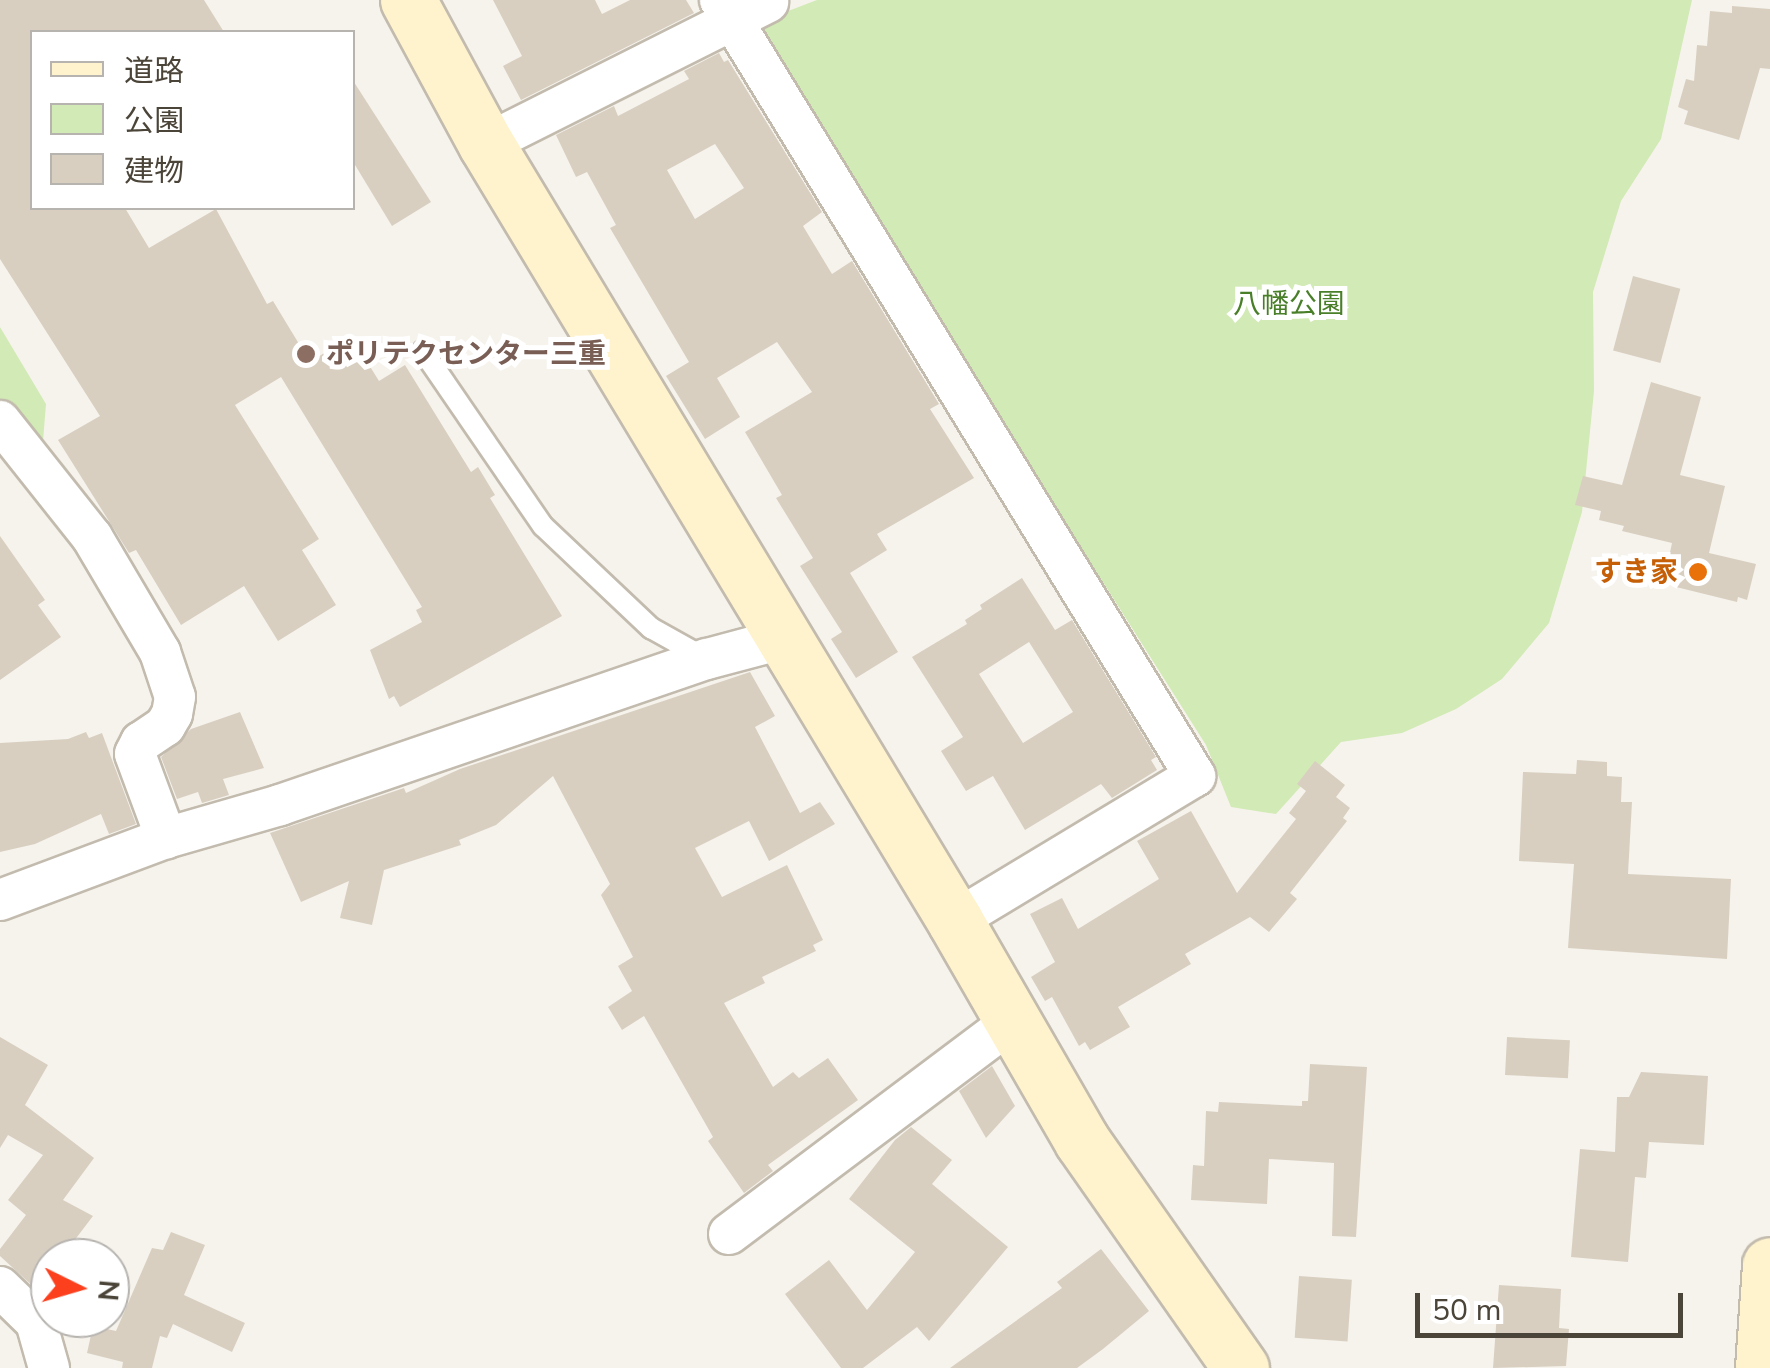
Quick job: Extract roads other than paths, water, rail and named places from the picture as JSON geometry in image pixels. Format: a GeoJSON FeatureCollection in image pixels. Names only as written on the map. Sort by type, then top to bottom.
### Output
{"type":"FeatureCollection","features":[{"type":"Feature","properties":{"kind":"street"},"geometry":{"type":"LineString","coordinates":[[408,0],[486,144],[956,921],[1082,1141],[1242,1368]]}},
{"type":"Feature","properties":{"kind":"street"},"geometry":{"type":"LineString","coordinates":[[486,144],[741,6],[1196,776],[956,921]]}},
{"type":"Feature","properties":{"kind":"street"},"geometry":{"type":"LineString","coordinates":[[0,421],[92,537],[160,652],[175,697],[172,714],[165,726],[141,742],[135,754],[166,838]]}},
{"type":"Feature","properties":{"kind":"street"},"geometry":{"type":"LineString","coordinates":[[0,900],[166,838],[280,806],[706,659],[786,638]]}},
{"type":"Feature","properties":{"kind":"street"},"geometry":{"type":"LineString","coordinates":[[729,1234],[1013,1020]]}},
{"type":"Feature","properties":{"kind":"street"},"geometry":{"type":"LineString","coordinates":[[1763,1368],[1770,1265]]}},
{"type":"Feature","properties":{"kind":"street"},"geometry":{"type":"LineString","coordinates":[[0,1286],[36,1322],[49,1368]]}},
{"type":"Feature","properties":{"kind":"lane"},"geometry":{"type":"LineString","coordinates":[[423,351],[543,526],[651,628],[706,659]]}},
{"type":"Feature","properties":{"kind":"place","name":"ポリテクセンター三重"},"geometry":{"type":"Point","coordinates":[306,354]}},
{"type":"Feature","properties":{"kind":"place","name":"すき家"},"geometry":{"type":"Point","coordinates":[1698,572]}},
{"type":"Feature","properties":{"kind":"park label","name":"八幡公園"},"geometry":{"type":"Point","coordinates":[1289,304]}}]}
